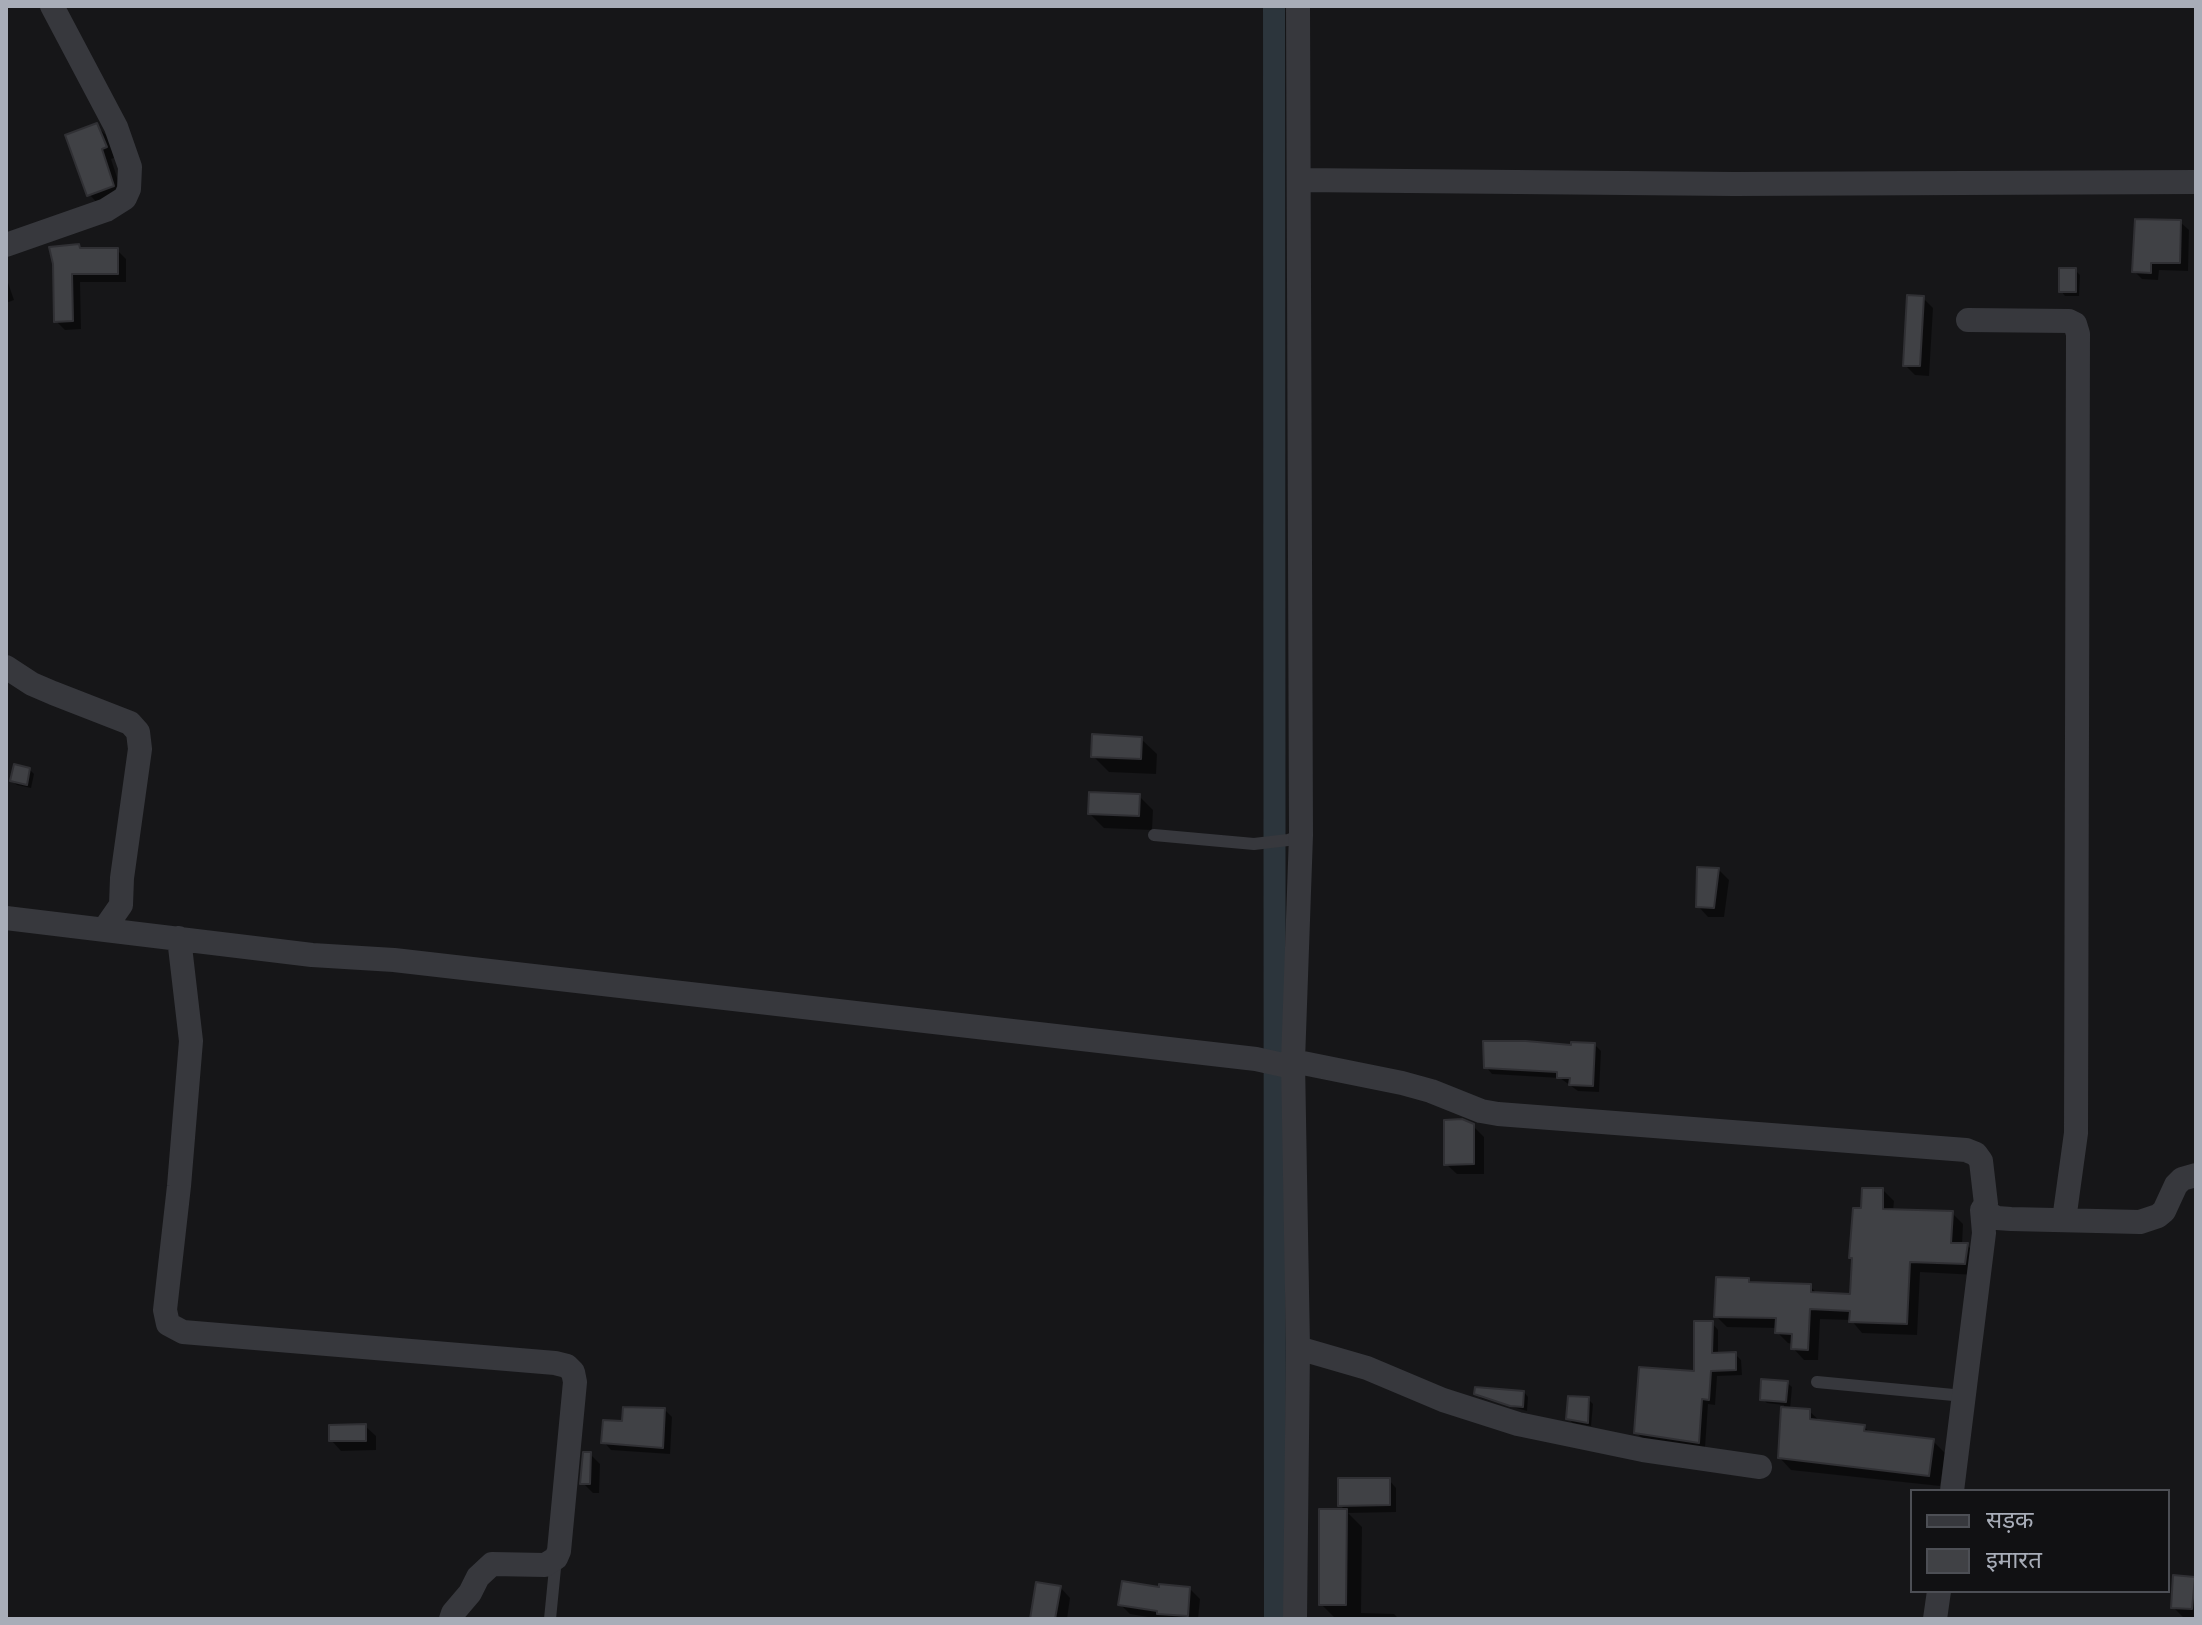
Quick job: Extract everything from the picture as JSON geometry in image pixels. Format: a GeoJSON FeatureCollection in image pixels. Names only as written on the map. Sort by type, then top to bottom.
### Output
{"type":"FeatureCollection","features":[{"type":"Feature","properties":{"kind":"street"},"geometry":{"type":"LineString","coordinates":[[6,245],[106,210],[125,198],[129,189],[130,167],[126,151],[52,6]]}},
{"type":"Feature","properties":{"kind":"street"},"geometry":{"type":"LineString","coordinates":[[1295,1619],[1298,1348],[1293,1064],[1298,6]]}},
{"type":"Feature","properties":{"kind":"street"},"geometry":{"type":"LineString","coordinates":[[1299,180],[1734,184],[2196,182]]}},
{"type":"Feature","properties":{"kind":"street"},"geometry":{"type":"LineString","coordinates":[[1968,320],[2069,321],[2075,324],[2078,334],[2076,1133],[2064,1220]]}},
{"type":"Feature","properties":{"kind":"street"},"geometry":{"type":"LineString","coordinates":[[6,667],[32,684],[130,723],[138,732],[140,749],[121,905],[105,928]]}},
{"type":"Feature","properties":{"kind":"street"},"geometry":{"type":"LineString","coordinates":[[6,918],[1256,1059],[1402,1083],[1498,1114],[1966,1150],[1976,1154],[1981,1161],[1986,1204],[1982,1210],[1984,1233],[1952,1489]]}},
{"type":"Feature","properties":{"kind":"street"},"geometry":{"type":"LineString","coordinates":[[179,938],[191,1041],[165,1310],[168,1324],[183,1332],[567,1366],[573,1372],[575,1382],[556,1558],[545,1565],[492,1564],[478,1577],[451,1619]]}},
{"type":"Feature","properties":{"kind":"street"},"geometry":{"type":"LineString","coordinates":[[1982,1210],[1997,1218],[2140,1222],[2164,1211],[2176,1185],[2182,1179],[2196,1175]]}},
{"type":"Feature","properties":{"kind":"street"},"geometry":{"type":"LineString","coordinates":[[1298,1348],[1367,1368],[1443,1400],[1518,1424],[1643,1450],[1760,1467]]}},
{"type":"Feature","properties":{"kind":"street"},"geometry":{"type":"LineString","coordinates":[[1935,1619],[1939,1593]]}},
{"type":"Feature","properties":{"kind":"lane"},"geometry":{"type":"LineString","coordinates":[[1154,835],[1268,844],[1295,838]]}},
{"type":"Feature","properties":{"kind":"lane"},"geometry":{"type":"LineString","coordinates":[[1817,1382],[1964,1396]]}},
{"type":"Feature","properties":{"kind":"lane"},"geometry":{"type":"LineString","coordinates":[[550,1619],[556,1558]]}},
{"type":"Feature","properties":{"kind":"building"},"geometry":{"type":"Polygon","coordinates":[[[97,123],[107,147],[102,149],[114,186],[87,196],[65,135],[97,123]]]}},
{"type":"Feature","properties":{"kind":"building"},"geometry":{"type":"Polygon","coordinates":[[[2135,219],[2181,220],[2180,263],[2151,263],[2151,273],[2132,272],[2135,219]]]}},
{"type":"Feature","properties":{"kind":"building"},"geometry":{"type":"Polygon","coordinates":[[[79,244],[80,248],[118,248],[118,274],[72,274],[73,321],[54,322],[53,264],[49,247],[79,244]]]}},
{"type":"Feature","properties":{"kind":"building"},"geometry":{"type":"Polygon","coordinates":[[[2059,268],[2076,268],[2076,292],[2059,292],[2059,268]]]}},
{"type":"Feature","properties":{"kind":"building"},"geometry":{"type":"Polygon","coordinates":[[[1907,295],[1924,296],[1920,366],[1903,366],[1907,295]]]}},
{"type":"Feature","properties":{"kind":"building"},"geometry":{"type":"Polygon","coordinates":[[[1092,734],[1142,737],[1141,759],[1091,757],[1092,734]]]}},
{"type":"Feature","properties":{"kind":"building"},"geometry":{"type":"Polygon","coordinates":[[[14,764],[30,768],[27,785],[10,781],[14,764]]]}},
{"type":"Feature","properties":{"kind":"building"},"geometry":{"type":"Polygon","coordinates":[[[1089,792],[1140,794],[1139,816],[1088,814],[1089,792]]]}},
{"type":"Feature","properties":{"kind":"building"},"geometry":{"type":"Polygon","coordinates":[[[1697,867],[1719,868],[1714,908],[1696,907],[1697,867]]]}},
{"type":"Feature","properties":{"kind":"building"},"geometry":{"type":"Polygon","coordinates":[[[1483,1041],[1571,1045],[1571,1042],[1595,1043],[1593,1086],[1569,1085],[1570,1078],[1557,1078],[1557,1072],[1484,1068],[1483,1041]]]}},
{"type":"Feature","properties":{"kind":"building"},"geometry":{"type":"Polygon","coordinates":[[[1462,1119],[1474,1124],[1474,1164],[1444,1165],[1444,1120],[1462,1119]]]}},
{"type":"Feature","properties":{"kind":"building"},"geometry":{"type":"Polygon","coordinates":[[[1862,1188],[1883,1188],[1883,1209],[1953,1211],[1951,1243],[1968,1243],[1965,1264],[1910,1262],[1907,1324],[1849,1322],[1850,1311],[1810,1309],[1808,1350],[1791,1349],[1792,1334],[1775,1333],[1776,1318],[1714,1317],[1716,1277],[1749,1278],[1749,1282],[1811,1284],[1811,1292],[1850,1294],[1853,1208],[1861,1208],[1862,1188]]]}},
{"type":"Feature","properties":{"kind":"building"},"geometry":{"type":"Polygon","coordinates":[[[1694,1321],[1713,1321],[1712,1353],[1736,1352],[1736,1370],[1711,1371],[1709,1400],[1702,1399],[1699,1443],[1634,1433],[1639,1367],[1694,1371],[1694,1321]]]}},
{"type":"Feature","properties":{"kind":"building"},"geometry":{"type":"Polygon","coordinates":[[[1761,1379],[1788,1381],[1786,1402],[1760,1400],[1761,1379]]]}},
{"type":"Feature","properties":{"kind":"building"},"geometry":{"type":"Polygon","coordinates":[[[1475,1387],[1524,1391],[1523,1407],[1474,1394],[1475,1387]]]}},
{"type":"Feature","properties":{"kind":"building"},"geometry":{"type":"Polygon","coordinates":[[[1568,1396],[1589,1397],[1588,1423],[1566,1419],[1568,1396]]]}},
{"type":"Feature","properties":{"kind":"building"},"geometry":{"type":"Polygon","coordinates":[[[623,1407],[665,1408],[663,1448],[601,1443],[603,1420],[622,1421],[623,1407]]]}},
{"type":"Feature","properties":{"kind":"building"},"geometry":{"type":"Polygon","coordinates":[[[1781,1407],[1810,1409],[1810,1419],[1865,1425],[1864,1431],[1934,1439],[1929,1476],[1778,1458],[1781,1407]]]}},
{"type":"Feature","properties":{"kind":"building"},"geometry":{"type":"Polygon","coordinates":[[[366,1424],[366,1441],[329,1441],[329,1425],[366,1424]]]}},
{"type":"Feature","properties":{"kind":"building"},"geometry":{"type":"Polygon","coordinates":[[[583,1452],[591,1452],[590,1484],[580,1484],[583,1452]]]}},
{"type":"Feature","properties":{"kind":"building"},"geometry":{"type":"Polygon","coordinates":[[[1338,1478],[1390,1478],[1390,1505],[1338,1506],[1338,1478]]]}},
{"type":"Feature","properties":{"kind":"building"},"geometry":{"type":"Polygon","coordinates":[[[1319,1509],[1347,1509],[1346,1605],[1319,1605],[1319,1509]]]}},
{"type":"Feature","properties":{"kind":"building"},"geometry":{"type":"Polygon","coordinates":[[[2173,1575],[2195,1577],[2192,1609],[2171,1608],[2173,1575]]]}},
{"type":"Feature","properties":{"kind":"building"},"geometry":{"type":"Polygon","coordinates":[[[1122,1581],[1159,1587],[1159,1584],[1190,1587],[1188,1616],[1157,1614],[1157,1611],[1118,1605],[1122,1581]]]}},
{"type":"Feature","properties":{"kind":"building"},"geometry":{"type":"Polygon","coordinates":[[[1036,1582],[1061,1586],[1055,1619],[1030,1619],[1036,1582]]]}},
{"type":"Feature","properties":{"kind":"waterway"},"geometry":{"type":"LineString","coordinates":[[1274,6],[1275,1619]]}}]}
